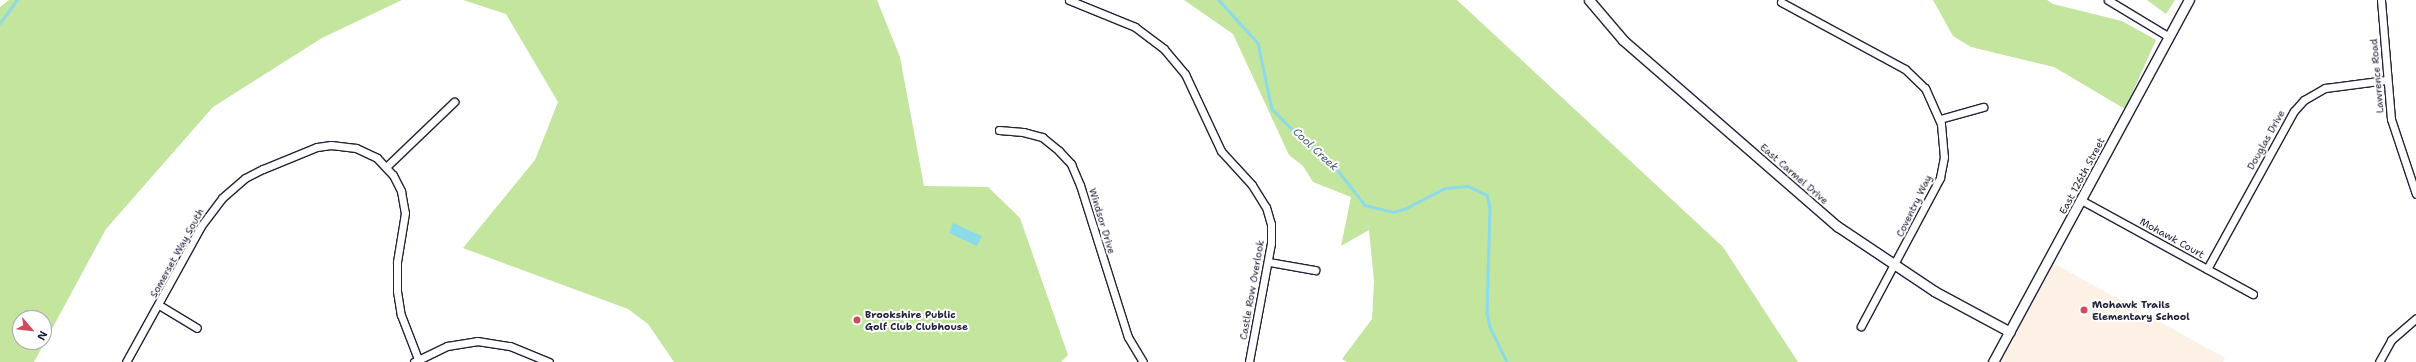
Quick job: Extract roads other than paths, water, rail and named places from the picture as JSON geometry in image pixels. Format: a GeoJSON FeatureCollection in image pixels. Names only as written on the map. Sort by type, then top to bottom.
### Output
{"type":"FeatureCollection","features":[{"type":"Feature","properties":{"kind":"street","name":"Castle Row Overlook"},"geometry":{"type":"LineString","coordinates":[[1070,0],[1146,33],[1180,66],[1190,83],[1218,146],[1252,185],[1266,206],[1272,235],[1269,262],[1249,362]]}},
{"type":"Feature","properties":{"kind":"street","name":"East Carmel Drive"},"geometry":{"type":"LineString","coordinates":[[1589,0],[1603,20],[1635,50],[1837,226],[1894,267],[2010,332]]}},
{"type":"Feature","properties":{"kind":"street"},"geometry":{"type":"LineString","coordinates":[[2108,0],[2169,37]]}},
{"type":"Feature","properties":{"kind":"street","name":"East 126th Street"},"geometry":{"type":"LineString","coordinates":[[1993,362],[2189,0]]}},
{"type":"Feature","properties":{"kind":"street","name":"Lawrence Road"},"geometry":{"type":"LineString","coordinates":[[2381,0],[2386,80],[2391,119],[2416,194]]}},
{"type":"Feature","properties":{"kind":"street","name":"Coventry Way"},"geometry":{"type":"LineString","coordinates":[[1781,2],[1905,69],[1925,88],[1940,119],[1944,141],[1940,178],[1894,267],[1861,326]]}},
{"type":"Feature","properties":{"kind":"street","name":"Douglas Drive"},"geometry":{"type":"LineString","coordinates":[[2207,269],[2294,110],[2304,100],[2325,88],[2352,82],[2386,80]]}},
{"type":"Feature","properties":{"kind":"street"},"geometry":{"type":"LineString","coordinates":[[387,166],[454,102]]}},
{"type":"Feature","properties":{"kind":"street"},"geometry":{"type":"LineString","coordinates":[[1940,119],[1983,107]]}},
{"type":"Feature","properties":{"kind":"street","name":"Windsor Drive"},"geometry":{"type":"LineString","coordinates":[[999,130],[1023,132],[1042,137],[1060,151],[1071,164],[1080,185],[1128,337],[1143,362]]}},
{"type":"Feature","properties":{"kind":"street","name":"Somerset Way South"},"geometry":{"type":"LineString","coordinates":[[126,362],[209,214],[222,198],[245,178],[272,164],[331,145],[363,150],[387,166],[398,185],[404,206],[397,262],[397,291],[401,315],[416,361]]}},
{"type":"Feature","properties":{"kind":"street","name":"Mohawk Court"},"geometry":{"type":"LineString","coordinates":[[2082,200],[2253,294]]}},
{"type":"Feature","properties":{"kind":"street"},"geometry":{"type":"LineString","coordinates":[[1269,262],[1315,270]]}},
{"type":"Feature","properties":{"kind":"street"},"geometry":{"type":"LineString","coordinates":[[159,305],[197,328]]}},
{"type":"Feature","properties":{"kind":"street"},"geometry":{"type":"LineString","coordinates":[[2379,362],[2391,340],[2416,318]]}},
{"type":"Feature","properties":{"kind":"street"},"geometry":{"type":"LineString","coordinates":[[416,361],[447,346],[477,341],[510,346],[549,362]]}},
{"type":"Feature","properties":{"kind":"water"},"geometry":{"type":"Polygon","coordinates":[[[953,223],[982,236],[977,246],[949,233],[953,223]]]}},
{"type":"Feature","properties":{"kind":"waterway","name":"Cool Creek"},"geometry":{"type":"LineString","coordinates":[[0,23],[17,0]]}},
{"type":"Feature","properties":{"kind":"waterway","name":"Cool Creek"},"geometry":{"type":"LineString","coordinates":[[1219,0],[1258,43],[1272,109],[1306,143],[1332,163],[1365,205],[1393,212],[1406,208],[1445,188],[1468,186],[1487,195],[1490,207],[1487,312],[1490,327],[1507,362]]}},
{"type":"Feature","properties":{"kind":"place","name":"Mohawk Trails Elementary School"},"geometry":{"type":"Point","coordinates":[2084,310]}},
{"type":"Feature","properties":{"kind":"place","name":"Brookshire Public Golf Club Clubhouse"},"geometry":{"type":"Point","coordinates":[857,320]}}]}
